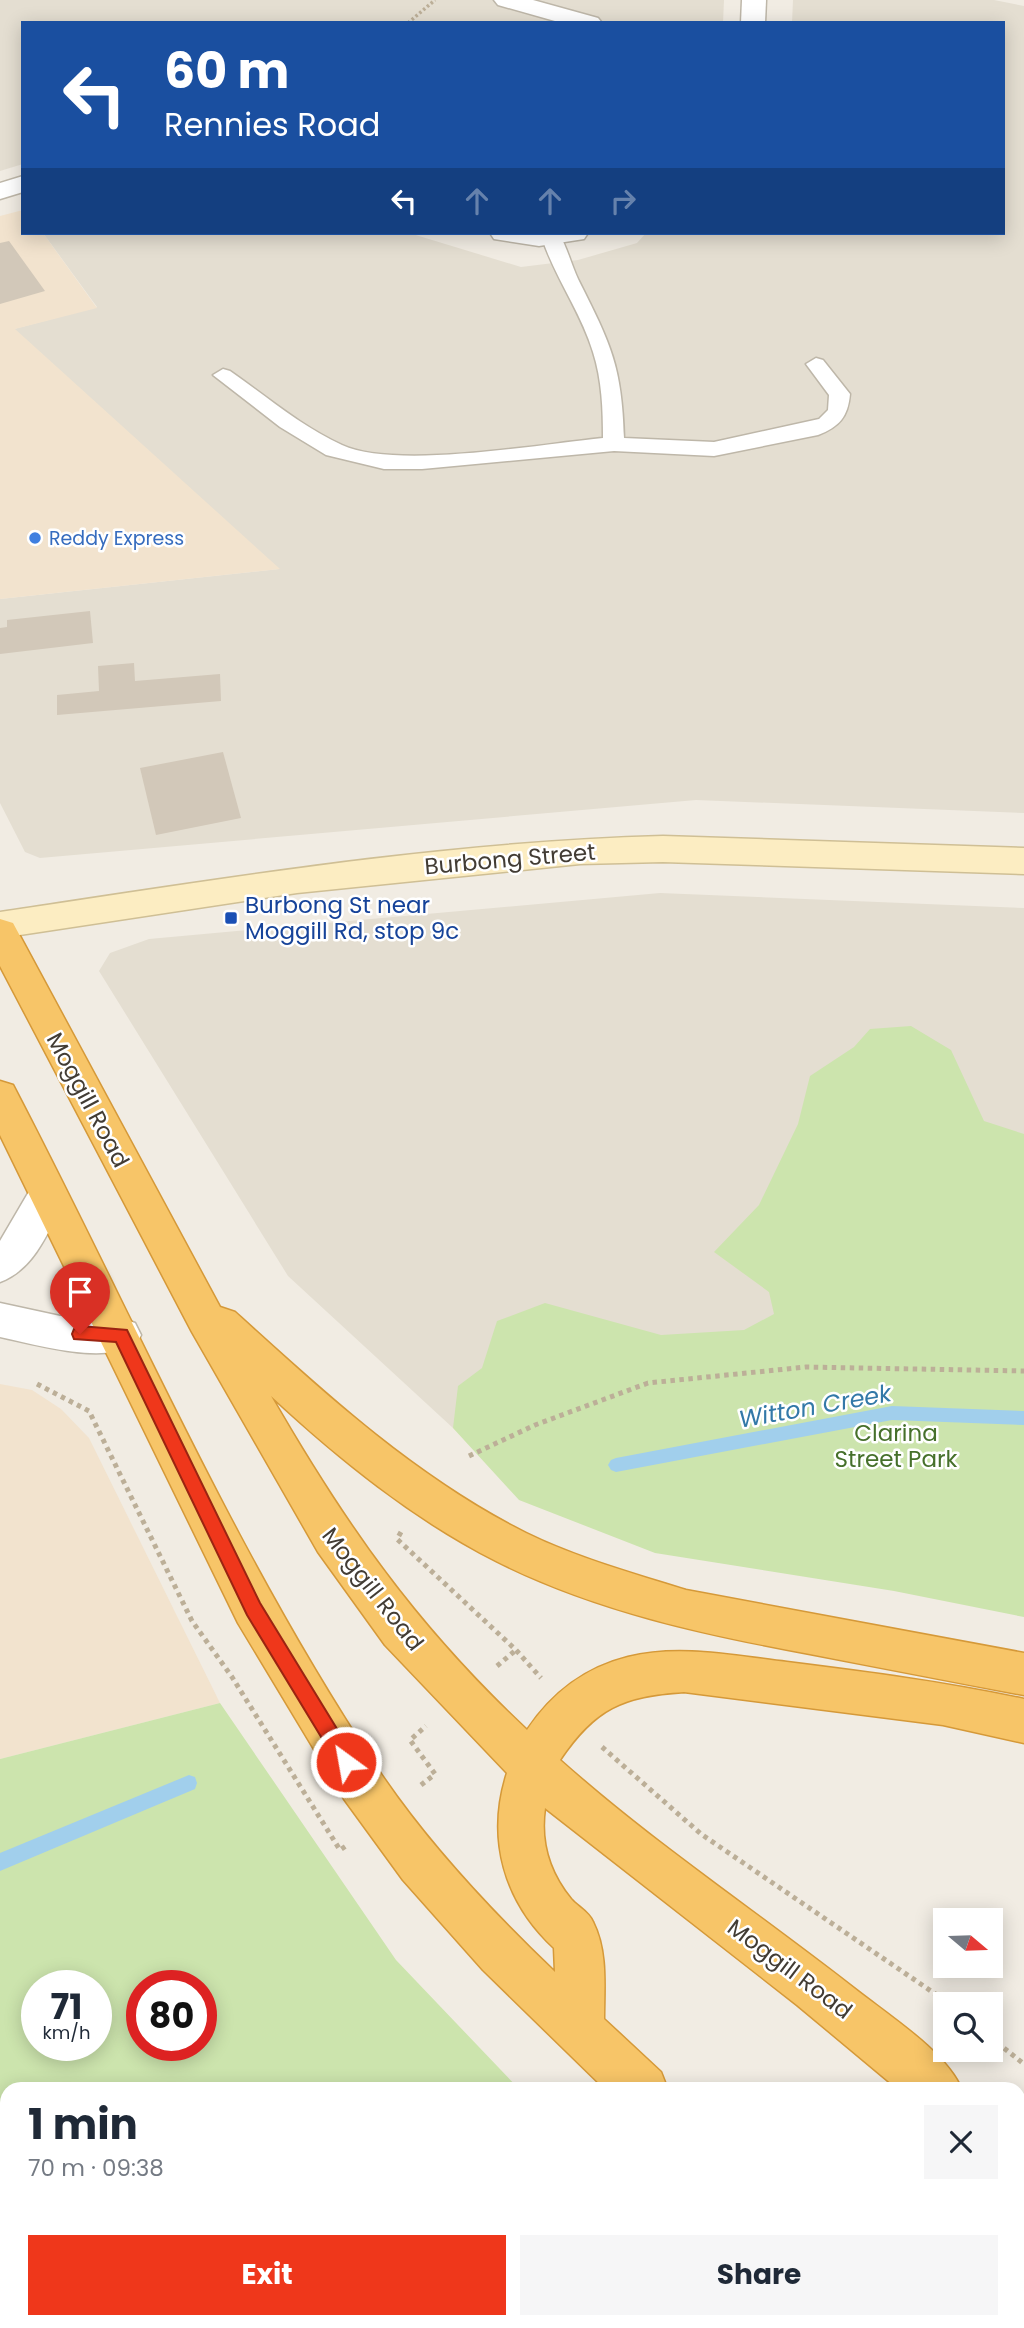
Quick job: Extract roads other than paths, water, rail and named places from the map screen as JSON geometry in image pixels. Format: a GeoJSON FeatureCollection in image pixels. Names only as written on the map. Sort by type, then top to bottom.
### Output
{"type":"FeatureCollection","features":[{"type":"Feature","properties":{"kind":"highway","name":"Moggill Road"},"geometry":{"type":"LineString","coordinates":[[0,932],[194,1299],[314,1511],[401,1631],[462,1697],[600,1824],[879,2037],[928,2082]]}},
{"type":"Feature","properties":{"kind":"highway"},"geometry":{"type":"LineString","coordinates":[[0,1096],[121,1335],[254,1609],[360,1783],[429,1873],[500,1953],[634,2082]]}},
{"type":"Feature","properties":{"kind":"highway"},"geometry":{"type":"LineString","coordinates":[[194,1299],[335,1430],[426,1497],[513,1547],[635,1594],[686,1610],[1024,1674]]}},
{"type":"Feature","properties":{"kind":"highway"},"geometry":{"type":"LineString","coordinates":[[580,2032],[576,1938],[538,1894],[526,1868],[521,1846],[519,1813],[533,1764],[554,1728],[594,1692],[615,1682],[648,1673],[684,1671],[943,1703],[1024,1721]]}},
{"type":"Feature","properties":{"kind":"street"},"geometry":{"type":"LineString","coordinates":[[506,0],[583,21]]}},
{"type":"Feature","properties":{"kind":"street"},"geometry":{"type":"LineString","coordinates":[[753,21],[754,0]]}},
{"type":"Feature","properties":{"kind":"street"},"geometry":{"type":"LineString","coordinates":[[0,191],[21,185]]}},
{"type":"Feature","properties":{"kind":"street"},"geometry":{"type":"LineString","coordinates":[[510,235],[520,238],[563,235]]}},
{"type":"Feature","properties":{"kind":"street","name":"Burbong Street"},"geometry":{"type":"LineString","coordinates":[[0,925],[297,880],[580,851],[663,849],[1024,861]]}},
{"type":"Feature","properties":{"kind":"street"},"geometry":{"type":"LineString","coordinates":[[0,1265],[15,1252],[48,1194]]}},
{"type":"Feature","properties":{"kind":"street"},"geometry":{"type":"LineString","coordinates":[[0,1320],[60,1333],[121,1335]]}},
{"type":"Feature","properties":{"kind":"lane"},"geometry":{"type":"LineString","coordinates":[[563,235],[556,255],[601,343],[612,394],[614,444]]}},
{"type":"Feature","properties":{"kind":"lane"},"geometry":{"type":"LineString","coordinates":[[223,374],[287,422],[334,450],[358,458],[422,462],[614,444],[714,449],[810,430],[826,424],[838,411],[840,394],[816,365]]}},
{"type":"Feature","properties":{"kind":"waterway","name":"Witton Creek"},"geometry":{"type":"LineString","coordinates":[[616,1465],[892,1413],[1024,1418]]}},
{"type":"Feature","properties":{"kind":"waterway","name":"Witton Creek"},"geometry":{"type":"LineString","coordinates":[[0,1862],[189,1783]]}},
{"type":"Feature","properties":{"kind":"place","name":"Reddy Express"},"geometry":{"type":"Point","coordinates":[35,538]}},
{"type":"Feature","properties":{"kind":"place","name":"Burbong St near Moggill Rd, stop 9c"},"geometry":{"type":"Point","coordinates":[231,918]}},
{"type":"Feature","properties":{"kind":"park label","name":"Clarina Street Park"},"geometry":{"type":"Point","coordinates":[896,1446]}}]}
